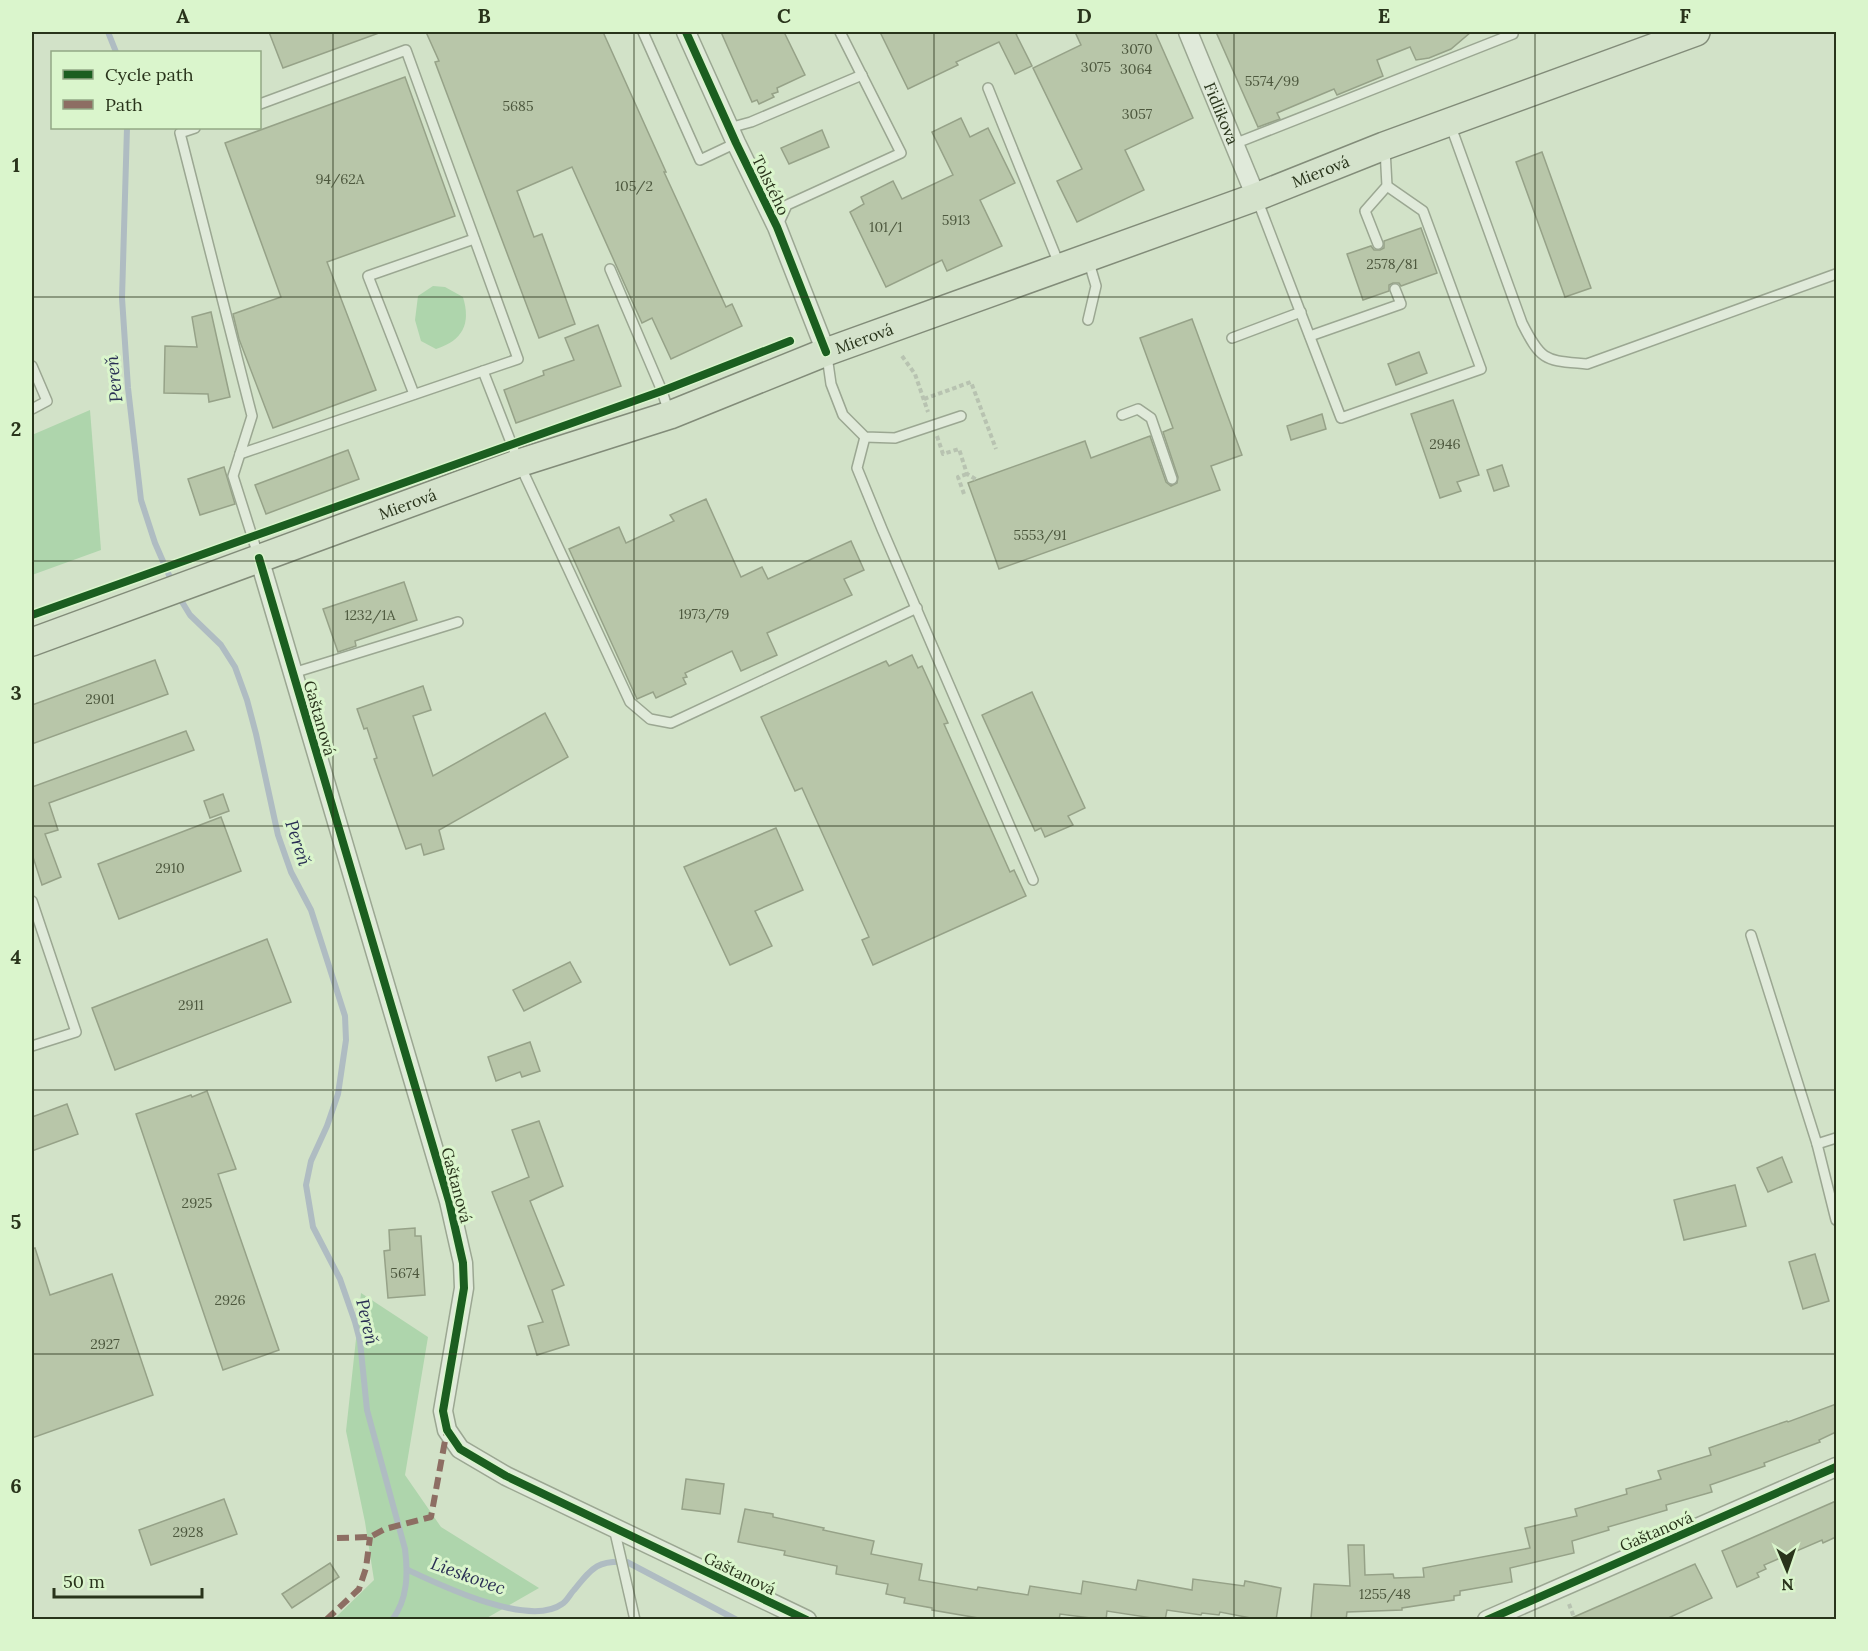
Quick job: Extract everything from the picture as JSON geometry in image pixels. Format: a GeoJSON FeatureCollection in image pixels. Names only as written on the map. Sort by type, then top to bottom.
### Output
{"type":"FeatureCollection","features":[{"type":"Feature","properties":{"kind":"main road","name":"Mierová"},"geometry":{"type":"LineString","coordinates":[[32,642],[519,463],[670,415],[826,352],[1256,197],[1384,146],[1696,32]]}},
{"type":"Feature","properties":{"kind":"street","name":"Tolstého"},"geometry":{"type":"LineString","coordinates":[[687,32],[732,136],[777,227],[826,352]]}},
{"type":"Feature","properties":{"kind":"street","name":"Fidlikova"},"geometry":{"type":"LineString","coordinates":[[1188,32],[1256,197]]}},
{"type":"Feature","properties":{"kind":"street","name":"Gaštanová"},"geometry":{"type":"LineString","coordinates":[[259,558],[449,1201],[463,1263],[464,1288],[443,1410],[447,1430],[460,1449],[506,1476],[807,1620]]}},
{"type":"Feature","properties":{"kind":"street","name":"Gaštanová"},"geometry":{"type":"LineString","coordinates":[[1487,1620],[1836,1467]]}},
{"type":"Feature","properties":{"kind":"lane"},"geometry":{"type":"LineString","coordinates":[[643,32],[700,159],[751,122],[862,75]]}},
{"type":"Feature","properties":{"kind":"lane"},"geometry":{"type":"LineString","coordinates":[[777,227],[787,205],[901,153],[840,32]]}},
{"type":"Feature","properties":{"kind":"lane"},"geometry":{"type":"LineString","coordinates":[[1234,144],[1513,34],[1512,32]]}},
{"type":"Feature","properties":{"kind":"lane"},"geometry":{"type":"LineString","coordinates":[[240,454],[518,359],[406,50],[261,104]]}},
{"type":"Feature","properties":{"kind":"lane"},"geometry":{"type":"LineString","coordinates":[[988,88],[1060,267]]}},
{"type":"Feature","properties":{"kind":"lane"},"geometry":{"type":"LineString","coordinates":[[1449,122],[1522,323],[1535,349],[1551,360],[1587,364],[1836,274]]}},
{"type":"Feature","properties":{"kind":"lane"},"geometry":{"type":"LineString","coordinates":[[192,129],[180,133],[252,416],[233,476],[259,558]]}},
{"type":"Feature","properties":{"kind":"lane"},"geometry":{"type":"LineString","coordinates":[[1378,244],[1365,211],[1387,186],[1384,146]]}},
{"type":"Feature","properties":{"kind":"lane"},"geometry":{"type":"LineString","coordinates":[[1256,197],[1341,418],[1481,369],[1423,211],[1387,186]]}},
{"type":"Feature","properties":{"kind":"lane"},"geometry":{"type":"LineString","coordinates":[[414,394],[368,276],[474,238]]}},
{"type":"Feature","properties":{"kind":"lane"},"geometry":{"type":"LineString","coordinates":[[1088,257],[1096,286],[1088,320]]}},
{"type":"Feature","properties":{"kind":"lane"},"geometry":{"type":"LineString","coordinates":[[609,268],[670,415]]}},
{"type":"Feature","properties":{"kind":"lane"},"geometry":{"type":"LineString","coordinates":[[1310,336],[1401,304],[1395,289]]}},
{"type":"Feature","properties":{"kind":"lane"},"geometry":{"type":"LineString","coordinates":[[1232,339],[1301,312]]}},
{"type":"Feature","properties":{"kind":"lane"},"geometry":{"type":"LineString","coordinates":[[826,352],[831,384],[843,415],[865,437],[895,438],[961,416]]}},
{"type":"Feature","properties":{"kind":"lane"},"geometry":{"type":"LineString","coordinates":[[32,366],[47,401],[32,409]]}},
{"type":"Feature","properties":{"kind":"lane"},"geometry":{"type":"LineString","coordinates":[[483,371],[519,463],[630,702],[650,718],[671,723],[917,608]]}},
{"type":"Feature","properties":{"kind":"lane"},"geometry":{"type":"LineString","coordinates":[[1122,415],[1138,409],[1151,418],[1172,479]]}},
{"type":"Feature","properties":{"kind":"lane"},"geometry":{"type":"LineString","coordinates":[[865,437],[857,468],[1033,880]]}},
{"type":"Feature","properties":{"kind":"lane"},"geometry":{"type":"LineString","coordinates":[[293,673],[458,622]]}},
{"type":"Feature","properties":{"kind":"lane"},"geometry":{"type":"LineString","coordinates":[[32,901],[76,1032],[32,1046]]}},
{"type":"Feature","properties":{"kind":"lane"},"geometry":{"type":"LineString","coordinates":[[1751,935],[1817,1144],[1836,1220]]}},
{"type":"Feature","properties":{"kind":"lane"},"geometry":{"type":"LineString","coordinates":[[1817,1144],[1836,1138]]}},
{"type":"Feature","properties":{"kind":"lane"},"geometry":{"type":"LineString","coordinates":[[614,1527],[635,1620]]}},
{"type":"Feature","properties":{"kind":"path"},"geometry":{"type":"LineString","coordinates":[[964,494],[958,477],[967,474]]}},
{"type":"Feature","properties":{"kind":"green space"},"geometry":{"type":"Polygon","coordinates":[[[433,286],[445,287],[463,297],[466,315],[463,330],[459,336],[436,349],[421,341],[415,320],[418,296],[433,286]]]}},
{"type":"Feature","properties":{"kind":"green space"},"geometry":{"type":"Polygon","coordinates":[[[90,410],[101,550],[32,575],[32,435],[90,410]]]}},
{"type":"Feature","properties":{"kind":"green space"},"geometry":{"type":"Polygon","coordinates":[[[361,1293],[428,1337],[405,1475],[441,1527],[539,1588],[485,1619],[334,1619],[374,1580],[365,1522],[346,1431],[361,1293]]]}},
{"type":"Feature","properties":{"kind":"building"},"geometry":{"type":"Polygon","coordinates":[[[269,32],[379,32],[379,33],[283,68],[269,32]]]}},
{"type":"Feature","properties":{"kind":"building"},"geometry":{"type":"Polygon","coordinates":[[[426,32],[603,32],[726,307],[732,304],[742,326],[671,359],[652,318],[642,323],[572,167],[517,191],[534,237],[542,234],[575,324],[539,338],[435,62],[439,61],[426,32]]]}},
{"type":"Feature","properties":{"kind":"building"},"geometry":{"type":"Polygon","coordinates":[[[721,32],[784,32],[805,75],[777,88],[778,92],[772,94],[774,97],[759,104],[757,100],[752,102],[721,32]]]}},
{"type":"Feature","properties":{"kind":"building"},"geometry":{"type":"Polygon","coordinates":[[[880,32],[1021,32],[1016,34],[1032,66],[1015,74],[999,42],[956,62],[958,65],[908,89],[880,32]]]}},
{"type":"Feature","properties":{"kind":"building"},"geometry":{"type":"Polygon","coordinates":[[[1075,32],[1155,32],[1193,118],[1125,150],[1144,190],[1077,222],[1057,181],[1082,169],[1033,68],[1081,45],[1075,32]]]}},
{"type":"Feature","properties":{"kind":"building"},"geometry":{"type":"Polygon","coordinates":[[[1216,32],[1471,32],[1451,49],[1429,58],[1416,60],[1410,47],[1377,60],[1383,76],[1337,95],[1334,89],[1277,113],[1280,119],[1258,127],[1216,32]]]}},
{"type":"Feature","properties":{"kind":"building"},"geometry":{"type":"Polygon","coordinates":[[[405,77],[455,216],[327,262],[376,390],[273,428],[239,339],[233,314],[281,297],[225,143],[405,77]]]}},
{"type":"Feature","properties":{"kind":"building"},"geometry":{"type":"Polygon","coordinates":[[[961,118],[970,137],[988,128],[1015,183],[980,200],[1002,246],[947,271],[942,260],[886,287],[850,212],[864,204],[861,197],[893,181],[902,199],[953,175],[932,132],[961,118]]]}},
{"type":"Feature","properties":{"kind":"building"},"geometry":{"type":"Polygon","coordinates":[[[822,130],[829,147],[789,164],[781,148],[822,130]]]}},
{"type":"Feature","properties":{"kind":"building"},"geometry":{"type":"Polygon","coordinates":[[[1542,152],[1591,288],[1565,297],[1516,162],[1542,152]]]}},
{"type":"Feature","properties":{"kind":"building"},"geometry":{"type":"Polygon","coordinates":[[[1421,228],[1437,273],[1401,286],[1399,283],[1393,283],[1389,285],[1389,291],[1363,300],[1347,254],[1371,246],[1374,250],[1380,250],[1384,248],[1384,241],[1421,228]]]}},
{"type":"Feature","properties":{"kind":"building"},"geometry":{"type":"Polygon","coordinates":[[[211,312],[230,397],[209,402],[208,394],[164,393],[165,346],[197,347],[192,317],[211,312]]]}},
{"type":"Feature","properties":{"kind":"building"},"geometry":{"type":"Polygon","coordinates":[[[1192,319],[1242,455],[1211,466],[1220,490],[999,569],[968,483],[1085,441],[1091,458],[1150,436],[1166,482],[1171,486],[1177,483],[1178,477],[1163,432],[1173,428],[1140,338],[1192,319]]]}},
{"type":"Feature","properties":{"kind":"building"},"geometry":{"type":"Polygon","coordinates":[[[598,325],[621,386],[516,423],[504,390],[544,375],[543,371],[574,360],[565,338],[598,325]]]}},
{"type":"Feature","properties":{"kind":"building"},"geometry":{"type":"Polygon","coordinates":[[[1419,352],[1427,373],[1396,385],[1388,364],[1419,352]]]}},
{"type":"Feature","properties":{"kind":"building"},"geometry":{"type":"Polygon","coordinates":[[[1453,400],[1479,475],[1457,482],[1461,491],[1440,498],[1411,414],[1453,400]]]}},
{"type":"Feature","properties":{"kind":"building"},"geometry":{"type":"Polygon","coordinates":[[[1322,414],[1326,429],[1291,440],[1287,426],[1322,414]]]}},
{"type":"Feature","properties":{"kind":"building"},"geometry":{"type":"Polygon","coordinates":[[[348,450],[359,479],[266,514],[255,485],[348,450]]]}},
{"type":"Feature","properties":{"kind":"building"},"geometry":{"type":"Polygon","coordinates":[[[1502,465],[1509,486],[1494,491],[1487,470],[1502,465]]]}},
{"type":"Feature","properties":{"kind":"building"},"geometry":{"type":"Polygon","coordinates":[[[224,467],[235,504],[200,515],[188,479],[224,467]]]}},
{"type":"Feature","properties":{"kind":"building"},"geometry":{"type":"Polygon","coordinates":[[[706,499],[741,577],[762,567],[768,579],[851,541],[864,570],[844,579],[852,595],[767,633],[777,655],[741,671],[732,651],[685,673],[687,677],[683,678],[686,684],[656,698],[653,692],[637,699],[569,549],[619,527],[626,543],[674,521],[670,515],[706,499]]]}},
{"type":"Feature","properties":{"kind":"building"},"geometry":{"type":"Polygon","coordinates":[[[404,582],[417,620],[355,641],[356,646],[338,652],[323,609],[404,582]]]}},
{"type":"Feature","properties":{"kind":"building"},"geometry":{"type":"Polygon","coordinates":[[[912,655],[918,668],[922,666],[948,723],[944,724],[1010,872],[1014,870],[1026,896],[873,965],[862,940],[869,937],[802,788],[795,791],[761,717],[886,661],[889,666],[912,655]]]}},
{"type":"Feature","properties":{"kind":"building"},"geometry":{"type":"Polygon","coordinates":[[[155,660],[168,694],[32,744],[32,705],[155,660]]]}},
{"type":"Feature","properties":{"kind":"building"},"geometry":{"type":"Polygon","coordinates":[[[423,686],[431,710],[413,716],[433,776],[545,713],[568,757],[439,830],[444,849],[424,855],[421,844],[406,849],[374,759],[377,758],[367,728],[364,729],[357,709],[423,686]]]}},
{"type":"Feature","properties":{"kind":"building"},"geometry":{"type":"Polygon","coordinates":[[[1032,692],[1085,808],[1068,816],[1073,825],[1045,837],[1041,828],[1035,831],[982,715],[1032,692]]]}},
{"type":"Feature","properties":{"kind":"building"},"geometry":{"type":"Polygon","coordinates":[[[186,731],[194,750],[49,803],[58,830],[45,834],[61,877],[42,885],[32,854],[32,787],[186,731]]]}},
{"type":"Feature","properties":{"kind":"building"},"geometry":{"type":"Polygon","coordinates":[[[223,794],[229,811],[210,818],[204,801],[223,794]]]}},
{"type":"Feature","properties":{"kind":"building"},"geometry":{"type":"Polygon","coordinates":[[[221,817],[241,871],[119,919],[98,864],[221,817]]]}},
{"type":"Feature","properties":{"kind":"building"},"geometry":{"type":"Polygon","coordinates":[[[776,828],[803,890],[755,911],[772,946],[730,965],[684,867],[776,828]]]}},
{"type":"Feature","properties":{"kind":"building"},"geometry":{"type":"Polygon","coordinates":[[[267,939],[291,1002],[115,1070],[92,1008],[267,939]]]}},
{"type":"Feature","properties":{"kind":"building"},"geometry":{"type":"Polygon","coordinates":[[[570,962],[581,982],[524,1011],[513,990],[570,962]]]}},
{"type":"Feature","properties":{"kind":"building"},"geometry":{"type":"Polygon","coordinates":[[[530,1042],[540,1071],[522,1077],[520,1072],[496,1081],[488,1057],[530,1042]]]}},
{"type":"Feature","properties":{"kind":"building"},"geometry":{"type":"Polygon","coordinates":[[[207,1091],[236,1169],[218,1174],[279,1350],[223,1370],[136,1114],[207,1091]]]}},
{"type":"Feature","properties":{"kind":"building"},"geometry":{"type":"Polygon","coordinates":[[[67,1104],[78,1134],[32,1151],[32,1117],[67,1104]]]}},
{"type":"Feature","properties":{"kind":"building"},"geometry":{"type":"Polygon","coordinates":[[[539,1121],[563,1186],[530,1201],[564,1285],[552,1290],[569,1345],[537,1355],[528,1326],[543,1322],[492,1192],[529,1177],[512,1130],[539,1121]]]}},
{"type":"Feature","properties":{"kind":"building"},"geometry":{"type":"Polygon","coordinates":[[[1782,1157],[1792,1182],[1768,1192],[1757,1168],[1782,1157]]]}},
{"type":"Feature","properties":{"kind":"building"},"geometry":{"type":"Polygon","coordinates":[[[1735,1185],[1746,1226],[1684,1240],[1674,1200],[1735,1185]]]}},
{"type":"Feature","properties":{"kind":"building"},"geometry":{"type":"Polygon","coordinates":[[[415,1228],[415,1236],[421,1236],[425,1295],[388,1298],[384,1251],[390,1250],[389,1230],[415,1228]]]}},
{"type":"Feature","properties":{"kind":"building"},"geometry":{"type":"Polygon","coordinates":[[[35,1248],[50,1295],[112,1274],[153,1395],[32,1438],[32,1249],[35,1248]]]}},
{"type":"Feature","properties":{"kind":"building"},"geometry":{"type":"Polygon","coordinates":[[[1815,1254],[1829,1301],[1803,1309],[1789,1262],[1815,1254]]]}},
{"type":"Feature","properties":{"kind":"building"},"geometry":{"type":"Polygon","coordinates":[[[1836,1404],[1836,1432],[1819,1440],[1820,1442],[1764,1463],[1765,1466],[1710,1485],[1712,1492],[1666,1505],[1667,1510],[1608,1527],[1609,1530],[1572,1541],[1574,1553],[1510,1568],[1512,1582],[1460,1591],[1460,1595],[1454,1596],[1454,1600],[1402,1608],[1402,1610],[1347,1612],[1346,1620],[1311,1618],[1314,1584],[1350,1586],[1348,1545],[1364,1545],[1365,1575],[1393,1574],[1394,1578],[1424,1577],[1423,1568],[1530,1548],[1525,1528],[1577,1516],[1575,1509],[1627,1494],[1626,1489],[1661,1479],[1658,1471],[1711,1455],[1709,1448],[1836,1404]]]}},
{"type":"Feature","properties":{"kind":"building"},"geometry":{"type":"Polygon","coordinates":[[[686,1479],[724,1484],[720,1514],[682,1509],[686,1479]]]}},
{"type":"Feature","properties":{"kind":"building"},"geometry":{"type":"Polygon","coordinates":[[[224,1499],[237,1534],[151,1565],[139,1530],[224,1499]]]}},
{"type":"Feature","properties":{"kind":"building"},"geometry":{"type":"Polygon","coordinates":[[[1836,1501],[1836,1537],[1823,1543],[1822,1540],[1764,1565],[1766,1569],[1757,1573],[1759,1577],[1737,1587],[1722,1551],[1836,1501]]]}},
{"type":"Feature","properties":{"kind":"building"},"geometry":{"type":"Polygon","coordinates":[[[745,1509],[773,1514],[773,1517],[874,1541],[871,1554],[922,1564],[919,1580],[977,1590],[978,1587],[1028,1595],[1030,1586],[1081,1594],[1083,1581],[1136,1590],[1138,1580],[1192,1590],[1193,1579],[1244,1586],[1245,1581],[1281,1588],[1276,1620],[1261,1620],[1220,1612],[1219,1615],[1202,1613],[1201,1615],[1167,1610],[1165,1620],[1107,1611],[1106,1620],[1060,1614],[1059,1620],[990,1620],[932,1610],[932,1608],[904,1603],[905,1598],[886,1594],[888,1584],[836,1574],[837,1566],[784,1555],[785,1551],[738,1542],[745,1509]]]}},
{"type":"Feature","properties":{"kind":"building"},"geometry":{"type":"Polygon","coordinates":[[[330,1563],[339,1577],[292,1608],[282,1594],[330,1563]]]}},
{"type":"Feature","properties":{"kind":"building"},"geometry":{"type":"Polygon","coordinates":[[[1695,1564],[1712,1598],[1664,1620],[1567,1620],[1695,1564]]]}},
{"type":"Feature","properties":{"kind":"waterway","name":"Pereň"},"geometry":{"type":"LineString","coordinates":[[108,32],[116,51]]}},
{"type":"Feature","properties":{"kind":"waterway","name":"Pereň"},"geometry":{"type":"LineString","coordinates":[[127,129],[122,298],[128,388],[141,500],[155,543],[172,582]]}},
{"type":"Feature","properties":{"kind":"waterway","name":"Pereň"},"geometry":{"type":"LineString","coordinates":[[179,597],[190,615],[221,645],[235,667],[256,734],[278,835],[291,872],[311,910],[345,1016],[346,1040],[338,1094],[311,1161],[306,1185],[313,1227],[340,1279],[355,1322],[360,1341],[367,1410],[405,1549],[406,1586],[401,1603],[392,1620]]}},
{"type":"Feature","properties":{"kind":"waterway","name":"Lieskovec"},"geometry":{"type":"LineString","coordinates":[[408,1570],[485,1602],[529,1611],[547,1610],[562,1604],[596,1567],[609,1562],[627,1562],[737,1620]]}},
{"type":"Feature","properties":{"kind":"marked path"},"geometry":{"type":"LineString","coordinates":[[337,1538],[370,1537],[385,1529],[431,1517],[447,1430]]}},
{"type":"Feature","properties":{"kind":"marked path"},"geometry":{"type":"LineString","coordinates":[[326,1620],[359,1589],[366,1568],[370,1537]]}},
{"type":"Feature","properties":{"kind":"cycle path"},"geometry":{"type":"LineString","coordinates":[[686,32],[777,227],[826,352]]}},
{"type":"Feature","properties":{"kind":"cycle path"},"geometry":{"type":"LineString","coordinates":[[32,615],[662,391],[790,341]]}},
{"type":"Feature","properties":{"kind":"cycle path"},"geometry":{"type":"LineString","coordinates":[[259,558],[449,1201],[463,1263],[464,1288],[443,1411],[447,1430],[460,1449],[506,1476],[807,1620]]}},
{"type":"Feature","properties":{"kind":"cycle path"},"geometry":{"type":"LineString","coordinates":[[1487,1620],[1836,1467]]}}]}
